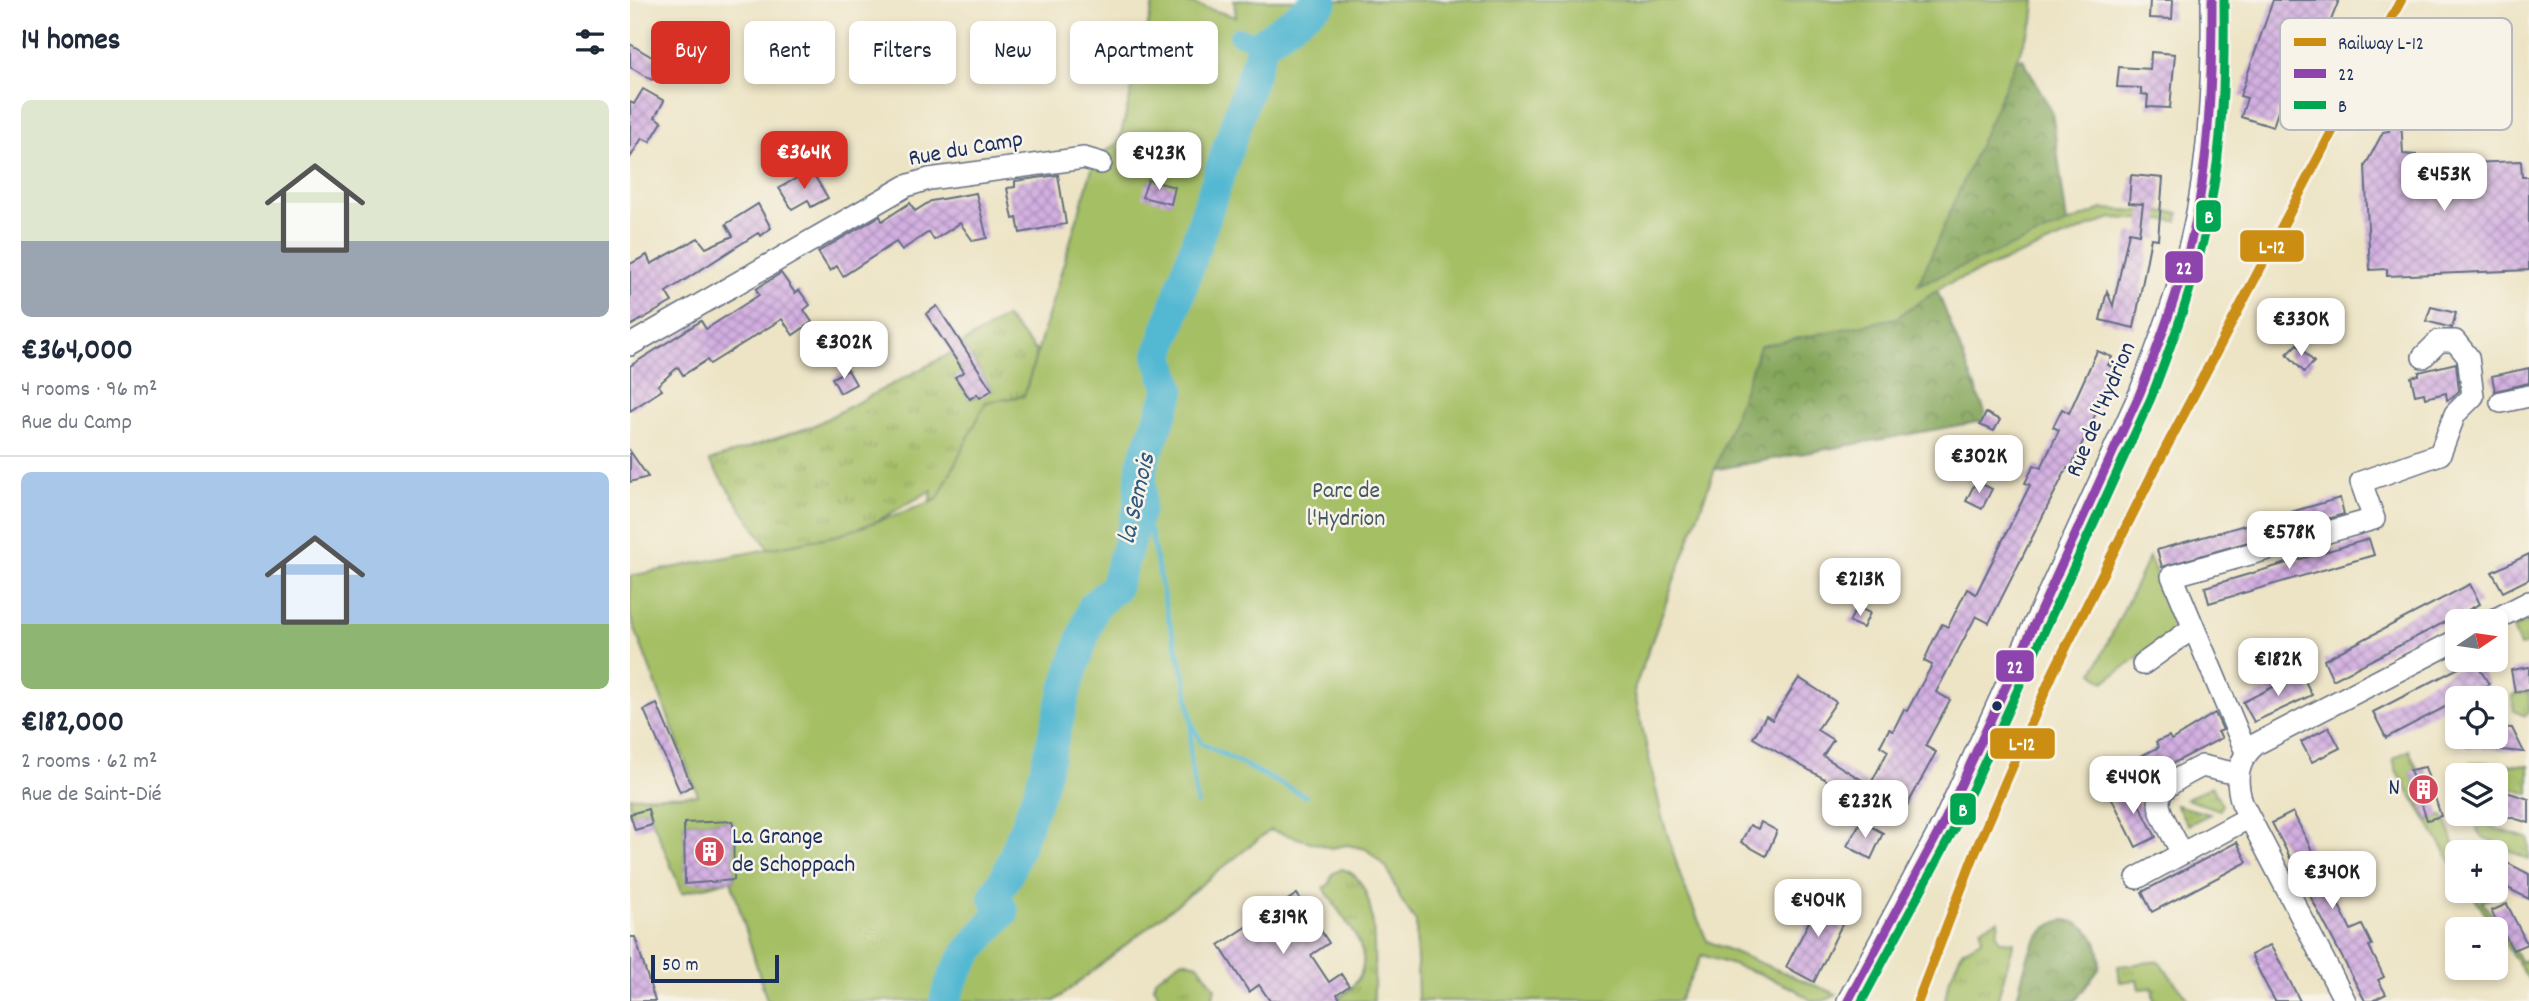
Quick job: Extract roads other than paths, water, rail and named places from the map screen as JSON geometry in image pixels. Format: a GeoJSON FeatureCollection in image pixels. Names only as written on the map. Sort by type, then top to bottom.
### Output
{"type":"FeatureCollection","features":[{"type":"Feature","properties":{"kind":"street","name":"Rue de l'Hydrion"},"geometry":{"type":"LineString","coordinates":[[1848,1001],[1943,824],[2140,393],[2164,330],[2192,237],[2201,179],[2213,69],[2212,0]]}},
{"type":"Feature","properties":{"kind":"street","name":"Rue du Camp"},"geometry":{"type":"LineString","coordinates":[[630,345],[906,186],[929,179],[1084,158],[1101,163]]}},
{"type":"Feature","properties":{"kind":"street"},"geometry":{"type":"LineString","coordinates":[[2246,752],[2172,576],[2374,519],[2361,482],[2440,454],[2455,414],[2473,396],[2468,357],[2455,341],[2439,341],[2423,357]]}},
{"type":"Feature","properties":{"kind":"street"},"geometry":{"type":"LineString","coordinates":[[2501,402],[2529,396]]}},
{"type":"Feature","properties":{"kind":"street"},"geometry":{"type":"LineString","coordinates":[[2508,613],[2529,602]]}},
{"type":"Feature","properties":{"kind":"street"},"geometry":{"type":"LineString","coordinates":[[2143,664],[2193,628]]}},
{"type":"Feature","properties":{"kind":"street"},"geometry":{"type":"LineString","coordinates":[[2345,1001],[2248,818],[2237,788],[2237,774],[2246,752],[2445,646]]}},
{"type":"Feature","properties":{"kind":"street"},"geometry":{"type":"LineString","coordinates":[[2182,853],[2158,806],[2158,795],[2164,786],[2202,766],[2237,774]]}},
{"type":"Feature","properties":{"kind":"street"},"geometry":{"type":"LineString","coordinates":[[2137,878],[2248,818]]}},
{"type":"Feature","properties":{"kind":"waterway","name":"la Semois"},"geometry":{"type":"LineString","coordinates":[[945,1001],[961,964],[976,942],[1003,912],[994,897],[1007,875],[1041,786],[1065,692],[1093,607],[1115,587],[1139,509],[1142,465],[1170,391],[1159,355],[1263,43],[1322,0]]}},
{"type":"Feature","properties":{"kind":"waterway"},"geometry":{"type":"LineString","coordinates":[[1238,36],[1263,43]]}},
{"type":"Feature","properties":{"kind":"waterway"},"geometry":{"type":"LineString","coordinates":[[1139,509],[1151,533],[1166,609],[1185,678],[1192,724],[1201,743],[1305,796]]}},
{"type":"Feature","properties":{"kind":"waterway"},"geometry":{"type":"LineString","coordinates":[[1191,727],[1190,755],[1197,804]]}},
{"type":"Feature","properties":{"kind":"rail line","name":"L-12"},"geometry":{"type":"LineString","coordinates":[[2392,18],[2401,0]]}},
{"type":"Feature","properties":{"kind":"rail line","name":"L-12"},"geometry":{"type":"LineString","coordinates":[[1918,1001],[1976,850],[2053,673],[2157,465],[2333,130]]}},
{"type":"Feature","properties":{"kind":"place","name":"N"},"geometry":{"type":"Point","coordinates":[2423,789]}},
{"type":"Feature","properties":{"kind":"place","name":"La Grange de Schoppach"},"geometry":{"type":"Point","coordinates":[709,852]}},
{"type":"Feature","properties":{"kind":"park label","name":"Parc de l'Hydrion"},"geometry":{"type":"Point","coordinates":[1346,506]}}]}
